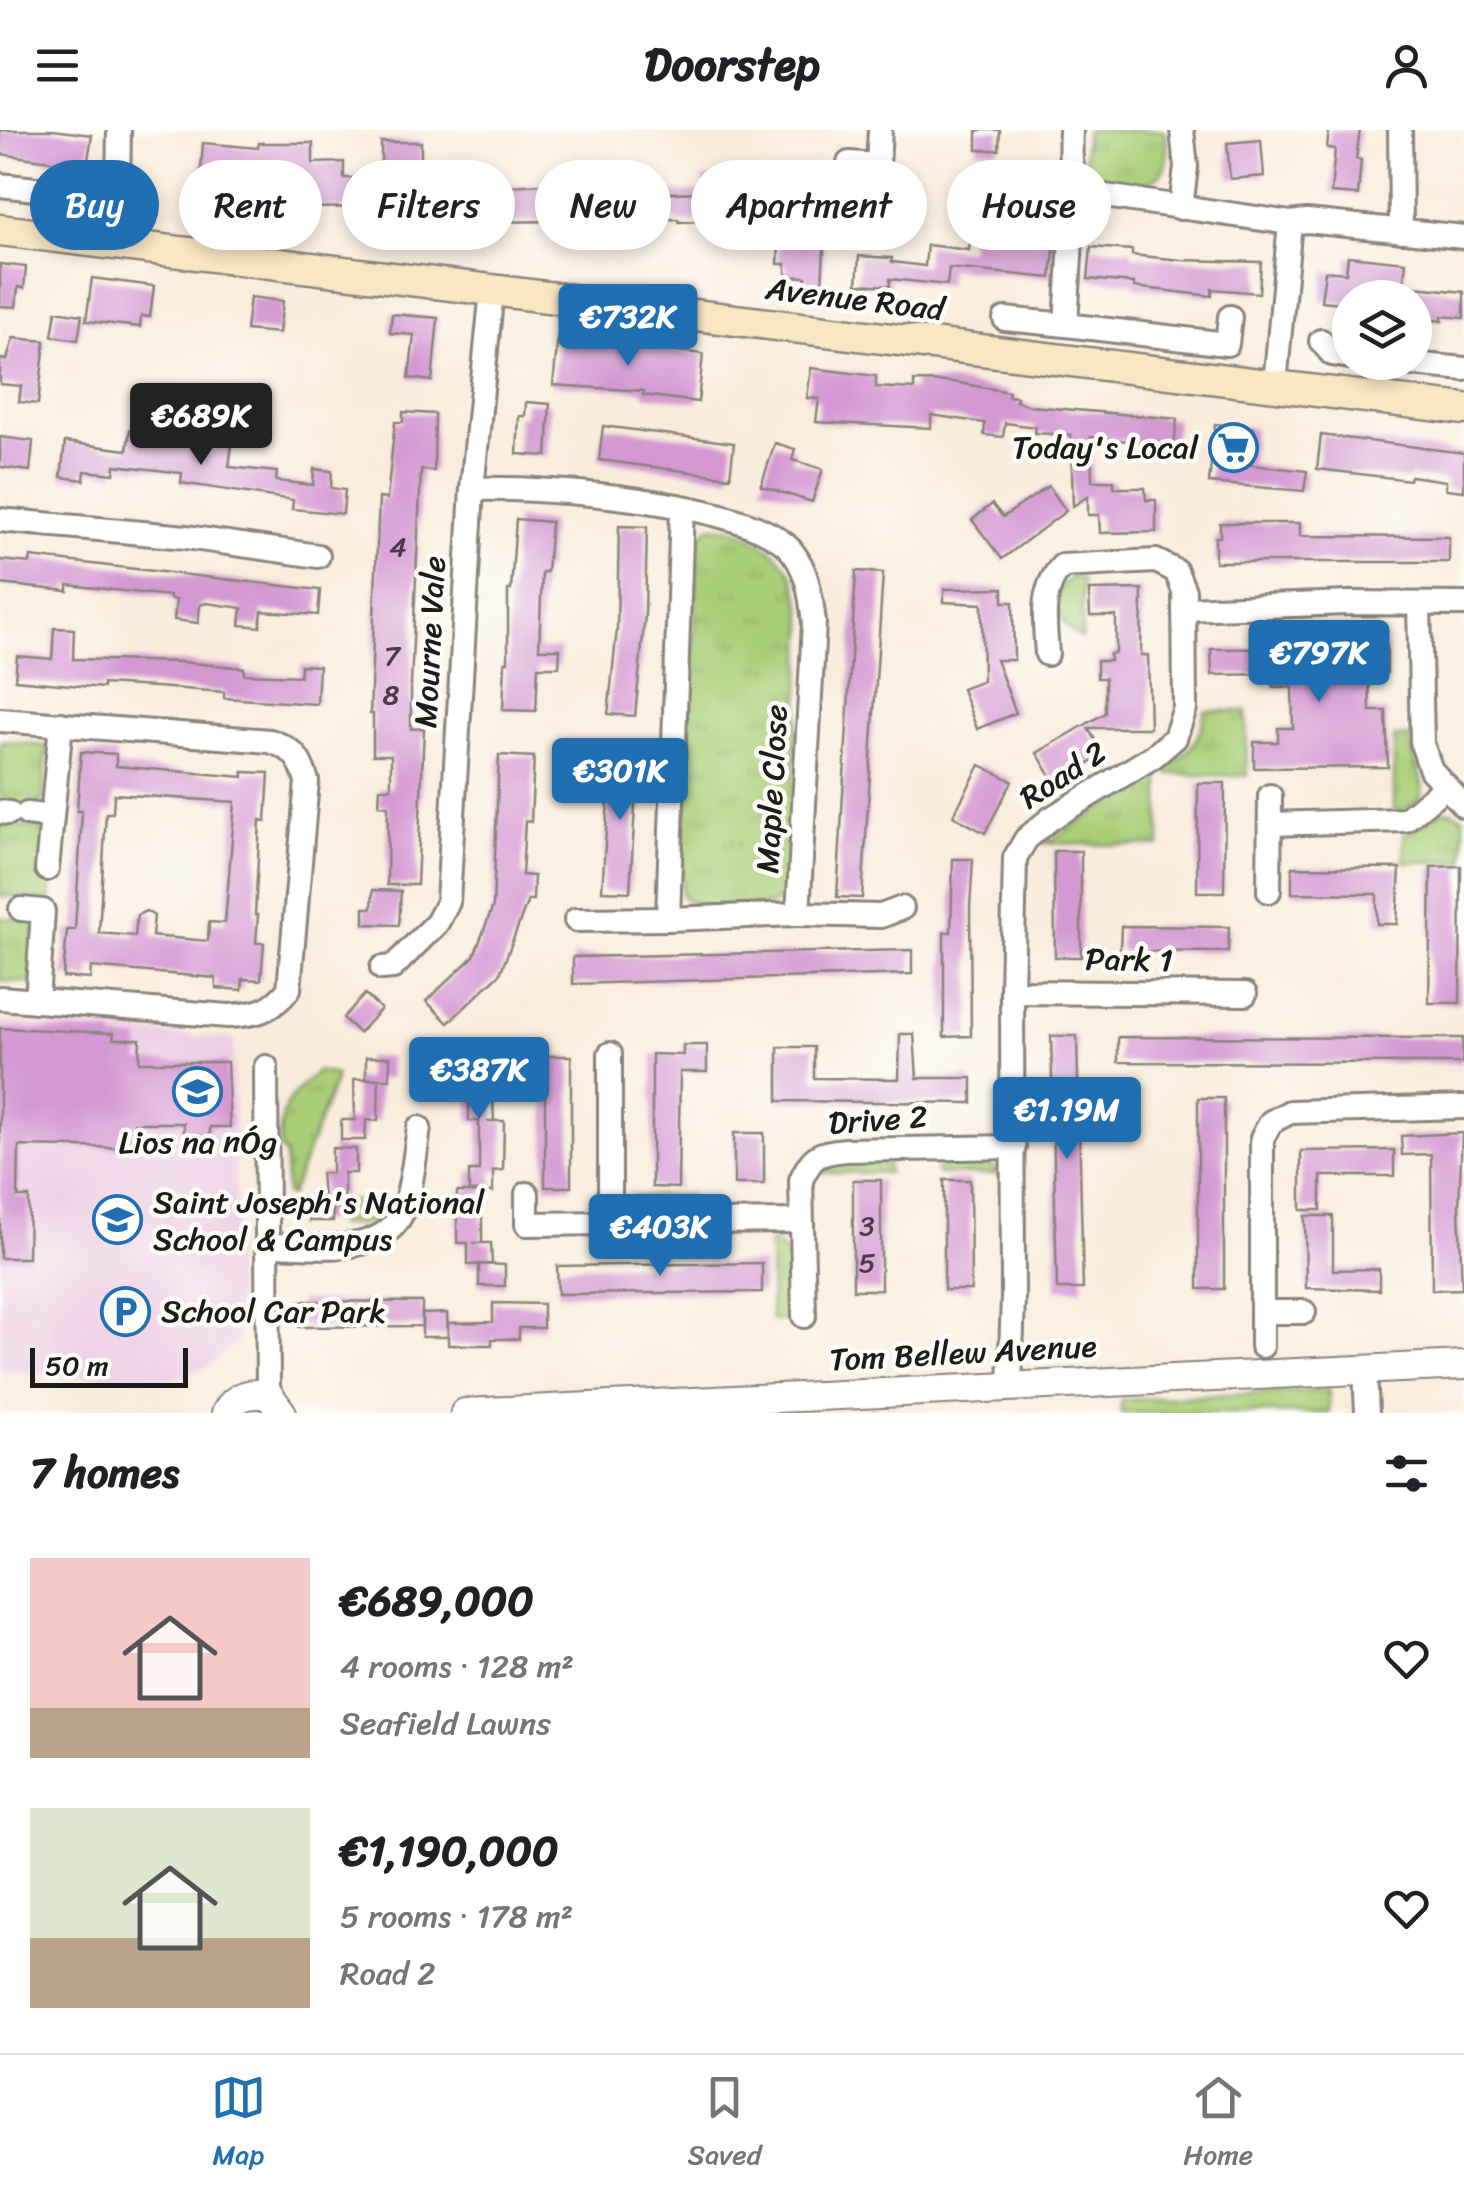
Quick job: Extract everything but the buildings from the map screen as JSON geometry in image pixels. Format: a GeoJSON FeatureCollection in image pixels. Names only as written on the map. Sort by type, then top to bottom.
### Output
{"type":"FeatureCollection","features":[{"type":"Feature","properties":{"kind":"main road","name":"Avenue Road"},"geometry":{"type":"LineString","coordinates":[[0,230],[30,234]]}},
{"type":"Feature","properties":{"kind":"main road","name":"Avenue Road"},"geometry":{"type":"LineString","coordinates":[[159,250],[1464,409]]}},
{"type":"Feature","properties":{"kind":"street"},"geometry":{"type":"LineString","coordinates":[[119,130],[119,160]]}},
{"type":"Feature","properties":{"kind":"street"},"geometry":{"type":"LineString","coordinates":[[878,160],[880,130]]}},
{"type":"Feature","properties":{"kind":"street"},"geometry":{"type":"LineString","coordinates":[[1070,160],[1071,130]]}},
{"type":"Feature","properties":{"kind":"street"},"geometry":{"type":"LineString","coordinates":[[1181,208],[1186,167],[1182,130]]}},
{"type":"Feature","properties":{"kind":"street"},"geometry":{"type":"LineString","coordinates":[[1400,130],[1402,231]]}},
{"type":"Feature","properties":{"kind":"street"},"geometry":{"type":"LineString","coordinates":[[0,185],[30,188]]}},
{"type":"Feature","properties":{"kind":"street"},"geometry":{"type":"LineString","coordinates":[[1111,198],[1290,223],[1308,221],[1464,237]]}},
{"type":"Feature","properties":{"kind":"street"},"geometry":{"type":"LineString","coordinates":[[1275,384],[1290,223]]}},
{"type":"Feature","properties":{"kind":"street"},"geometry":{"type":"LineString","coordinates":[[1066,325],[1070,250]]}},
{"type":"Feature","properties":{"kind":"street","name":"Mourne Vale"},"geometry":{"type":"LineString","coordinates":[[382,968],[393,967],[437,923],[448,902],[472,489],[492,290]]}},
{"type":"Feature","properties":{"kind":"street"},"geometry":{"type":"LineString","coordinates":[[1004,320],[1227,344],[1230,318]]}},
{"type":"Feature","properties":{"kind":"street"},"geometry":{"type":"LineString","coordinates":[[1320,341],[1332,354]]}},
{"type":"Feature","properties":{"kind":"street"},"geometry":{"type":"LineString","coordinates":[[1432,366],[1464,369]]}},
{"type":"Feature","properties":{"kind":"street","name":"Maple Close"},"geometry":{"type":"LineString","coordinates":[[472,489],[581,492],[731,518],[767,532],[788,547],[807,581],[814,623],[798,914],[576,920]]}},
{"type":"Feature","properties":{"kind":"street"},"geometry":{"type":"LineString","coordinates":[[668,919],[682,508]]}},
{"type":"Feature","properties":{"kind":"street"},"geometry":{"type":"LineString","coordinates":[[0,520],[186,537],[318,556]]}},
{"type":"Feature","properties":{"kind":"street","name":"Road 2"},"geometry":{"type":"LineString","coordinates":[[1010,1385],[1016,858],[1026,838],[1050,818],[1154,756],[1175,738],[1184,708],[1184,591],[1176,571],[1156,561],[1062,566],[1050,579],[1045,603],[1048,654]]}},
{"type":"Feature","properties":{"kind":"street"},"geometry":{"type":"LineString","coordinates":[[1419,604],[1419,727],[1431,770],[1464,806]]}},
{"type":"Feature","properties":{"kind":"street"},"geometry":{"type":"LineString","coordinates":[[1184,608],[1464,604]]}},
{"type":"Feature","properties":{"kind":"street"},"geometry":{"type":"LineString","coordinates":[[0,720],[270,742],[291,748],[302,762],[307,782],[289,989],[277,1004],[257,1014],[228,1016],[0,998]]}},
{"type":"Feature","properties":{"kind":"street"},"geometry":{"type":"LineString","coordinates":[[47,869],[61,724]]}},
{"type":"Feature","properties":{"kind":"street"},"geometry":{"type":"LineString","coordinates":[[1270,824],[1405,820],[1444,787]]}},
{"type":"Feature","properties":{"kind":"street"},"geometry":{"type":"LineString","coordinates":[[1269,891],[1270,796]]}},
{"type":"Feature","properties":{"kind":"street"},"geometry":{"type":"LineString","coordinates":[[12,813],[52,817]]}},
{"type":"Feature","properties":{"kind":"street"},"geometry":{"type":"LineString","coordinates":[[798,914],[881,916],[902,908]]}},
{"type":"Feature","properties":{"kind":"street"},"geometry":{"type":"LineString","coordinates":[[21,909],[43,911],[37,1002]]}},
{"type":"Feature","properties":{"kind":"street","name":"Park 1"},"geometry":{"type":"LineString","coordinates":[[1012,992],[1245,994]]}},
{"type":"Feature","properties":{"kind":"street"},"geometry":{"type":"LineString","coordinates":[[610,1054],[610,1224]]}},
{"type":"Feature","properties":{"kind":"street"},"geometry":{"type":"LineString","coordinates":[[226,1413],[244,1395],[275,1403],[266,1067]]}},
{"type":"Feature","properties":{"kind":"street"},"geometry":{"type":"LineString","coordinates":[[1262,1346],[1262,1138],[1272,1122],[1290,1112],[1464,1108]]}},
{"type":"Feature","properties":{"kind":"street"},"geometry":{"type":"LineString","coordinates":[[268,1245],[362,1244],[388,1235],[405,1208],[419,1128]]}},
{"type":"Feature","properties":{"kind":"street","name":"Drive 2"},"geometry":{"type":"LineString","coordinates":[[804,1316],[800,1180],[808,1163],[820,1153],[1014,1147]]}},
{"type":"Feature","properties":{"kind":"street"},"geometry":{"type":"LineString","coordinates":[[527,1194],[527,1224],[801,1221]]}},
{"type":"Feature","properties":{"kind":"street"},"geometry":{"type":"LineString","coordinates":[[1262,1312],[1304,1312]]}},
{"type":"Feature","properties":{"kind":"street","name":"Tom Bellew Avenue"},"geometry":{"type":"LineString","coordinates":[[466,1413],[868,1403],[1010,1385],[1464,1365]]}},
{"type":"Feature","properties":{"kind":"street"},"geometry":{"type":"LineString","coordinates":[[1365,1370],[1367,1413]]}},
{"type":"Feature","properties":{"kind":"shaded area","name":"Saint Joseph's National School & Campus"},"geometry":{"type":"Polygon","coordinates":[[[0,1022],[234,1039],[237,1342],[207,1367],[170,1380],[0,1371],[0,1022]]]}},
{"type":"Feature","properties":{"kind":"green space"},"geometry":{"type":"Polygon","coordinates":[[[1086,130],[1164,130],[1167,157],[1164,168],[1152,181],[1115,183],[1111,182],[1111,160],[1085,160],[1086,130]]]}},
{"type":"Feature","properties":{"kind":"green space"},"geometry":{"type":"Polygon","coordinates":[[[709,527],[737,530],[777,555],[792,574],[802,612],[787,882],[780,900],[770,905],[710,908],[698,906],[681,894],[699,538],[709,527]]]}},
{"type":"Feature","properties":{"kind":"green space"},"geometry":{"type":"Polygon","coordinates":[[[1071,577],[1082,579],[1082,639],[1066,626],[1058,610],[1058,593],[1071,577]]]}},
{"type":"Feature","properties":{"kind":"green space"},"geometry":{"type":"Polygon","coordinates":[[[1205,711],[1246,711],[1247,776],[1168,774],[1167,767],[1194,744],[1205,711]]]}},
{"type":"Feature","properties":{"kind":"green space"},"geometry":{"type":"Polygon","coordinates":[[[1394,737],[1411,738],[1422,792],[1410,807],[1394,812],[1394,737]]]}},
{"type":"Feature","properties":{"kind":"green space"},"geometry":{"type":"Polygon","coordinates":[[[0,741],[47,746],[43,799],[34,806],[0,805],[0,741]]]}},
{"type":"Feature","properties":{"kind":"green space"},"geometry":{"type":"Polygon","coordinates":[[[1160,772],[1160,846],[1046,843],[1160,772]]]}},
{"type":"Feature","properties":{"kind":"green space"},"geometry":{"type":"Polygon","coordinates":[[[1449,810],[1464,817],[1464,861],[1404,862],[1404,834],[1449,810]]]}},
{"type":"Feature","properties":{"kind":"green space"},"geometry":{"type":"Polygon","coordinates":[[[0,825],[42,828],[52,877],[50,900],[0,896],[0,825]]]}},
{"type":"Feature","properties":{"kind":"green space"},"geometry":{"type":"Polygon","coordinates":[[[0,918],[35,920],[32,983],[0,981],[0,918]]]}},
{"type":"Feature","properties":{"kind":"green space"},"geometry":{"type":"Polygon","coordinates":[[[317,1071],[336,1075],[290,1196],[286,1195],[285,1155],[280,1149],[283,1113],[292,1097],[317,1071]]]}},
{"type":"Feature","properties":{"kind":"green space"},"geometry":{"type":"Polygon","coordinates":[[[887,1156],[888,1173],[823,1172],[828,1163],[887,1156]]]}},
{"type":"Feature","properties":{"kind":"green space"},"geometry":{"type":"Polygon","coordinates":[[[936,1156],[978,1158],[999,1174],[936,1174],[936,1156]]]}},
{"type":"Feature","properties":{"kind":"green space"},"geometry":{"type":"Polygon","coordinates":[[[689,1195],[689,1211],[649,1210],[631,1196],[689,1195]]]}},
{"type":"Feature","properties":{"kind":"green space"},"geometry":{"type":"Polygon","coordinates":[[[337,1201],[386,1201],[373,1220],[337,1225],[337,1201]]]}},
{"type":"Feature","properties":{"kind":"green space"},"geometry":{"type":"Polygon","coordinates":[[[770,1242],[786,1254],[790,1264],[791,1321],[771,1320],[770,1242]]]}},
{"type":"Feature","properties":{"kind":"green space"},"geometry":{"type":"Polygon","coordinates":[[[1329,1390],[1329,1413],[1121,1413],[1121,1400],[1329,1390]]]}},
{"type":"Feature","properties":{"kind":"place","name":"Today's Local"},"geometry":{"type":"Point","coordinates":[1233,447]}},
{"type":"Feature","properties":{"kind":"place","name":"Lios na nÓg"},"geometry":{"type":"Point","coordinates":[198,1092]}},
{"type":"Feature","properties":{"kind":"place","name":"Saint Joseph's National School & Campus"},"geometry":{"type":"Point","coordinates":[118,1220]}},
{"type":"Feature","properties":{"kind":"place","name":"School Car Park"},"geometry":{"type":"Point","coordinates":[126,1311]}}]}
